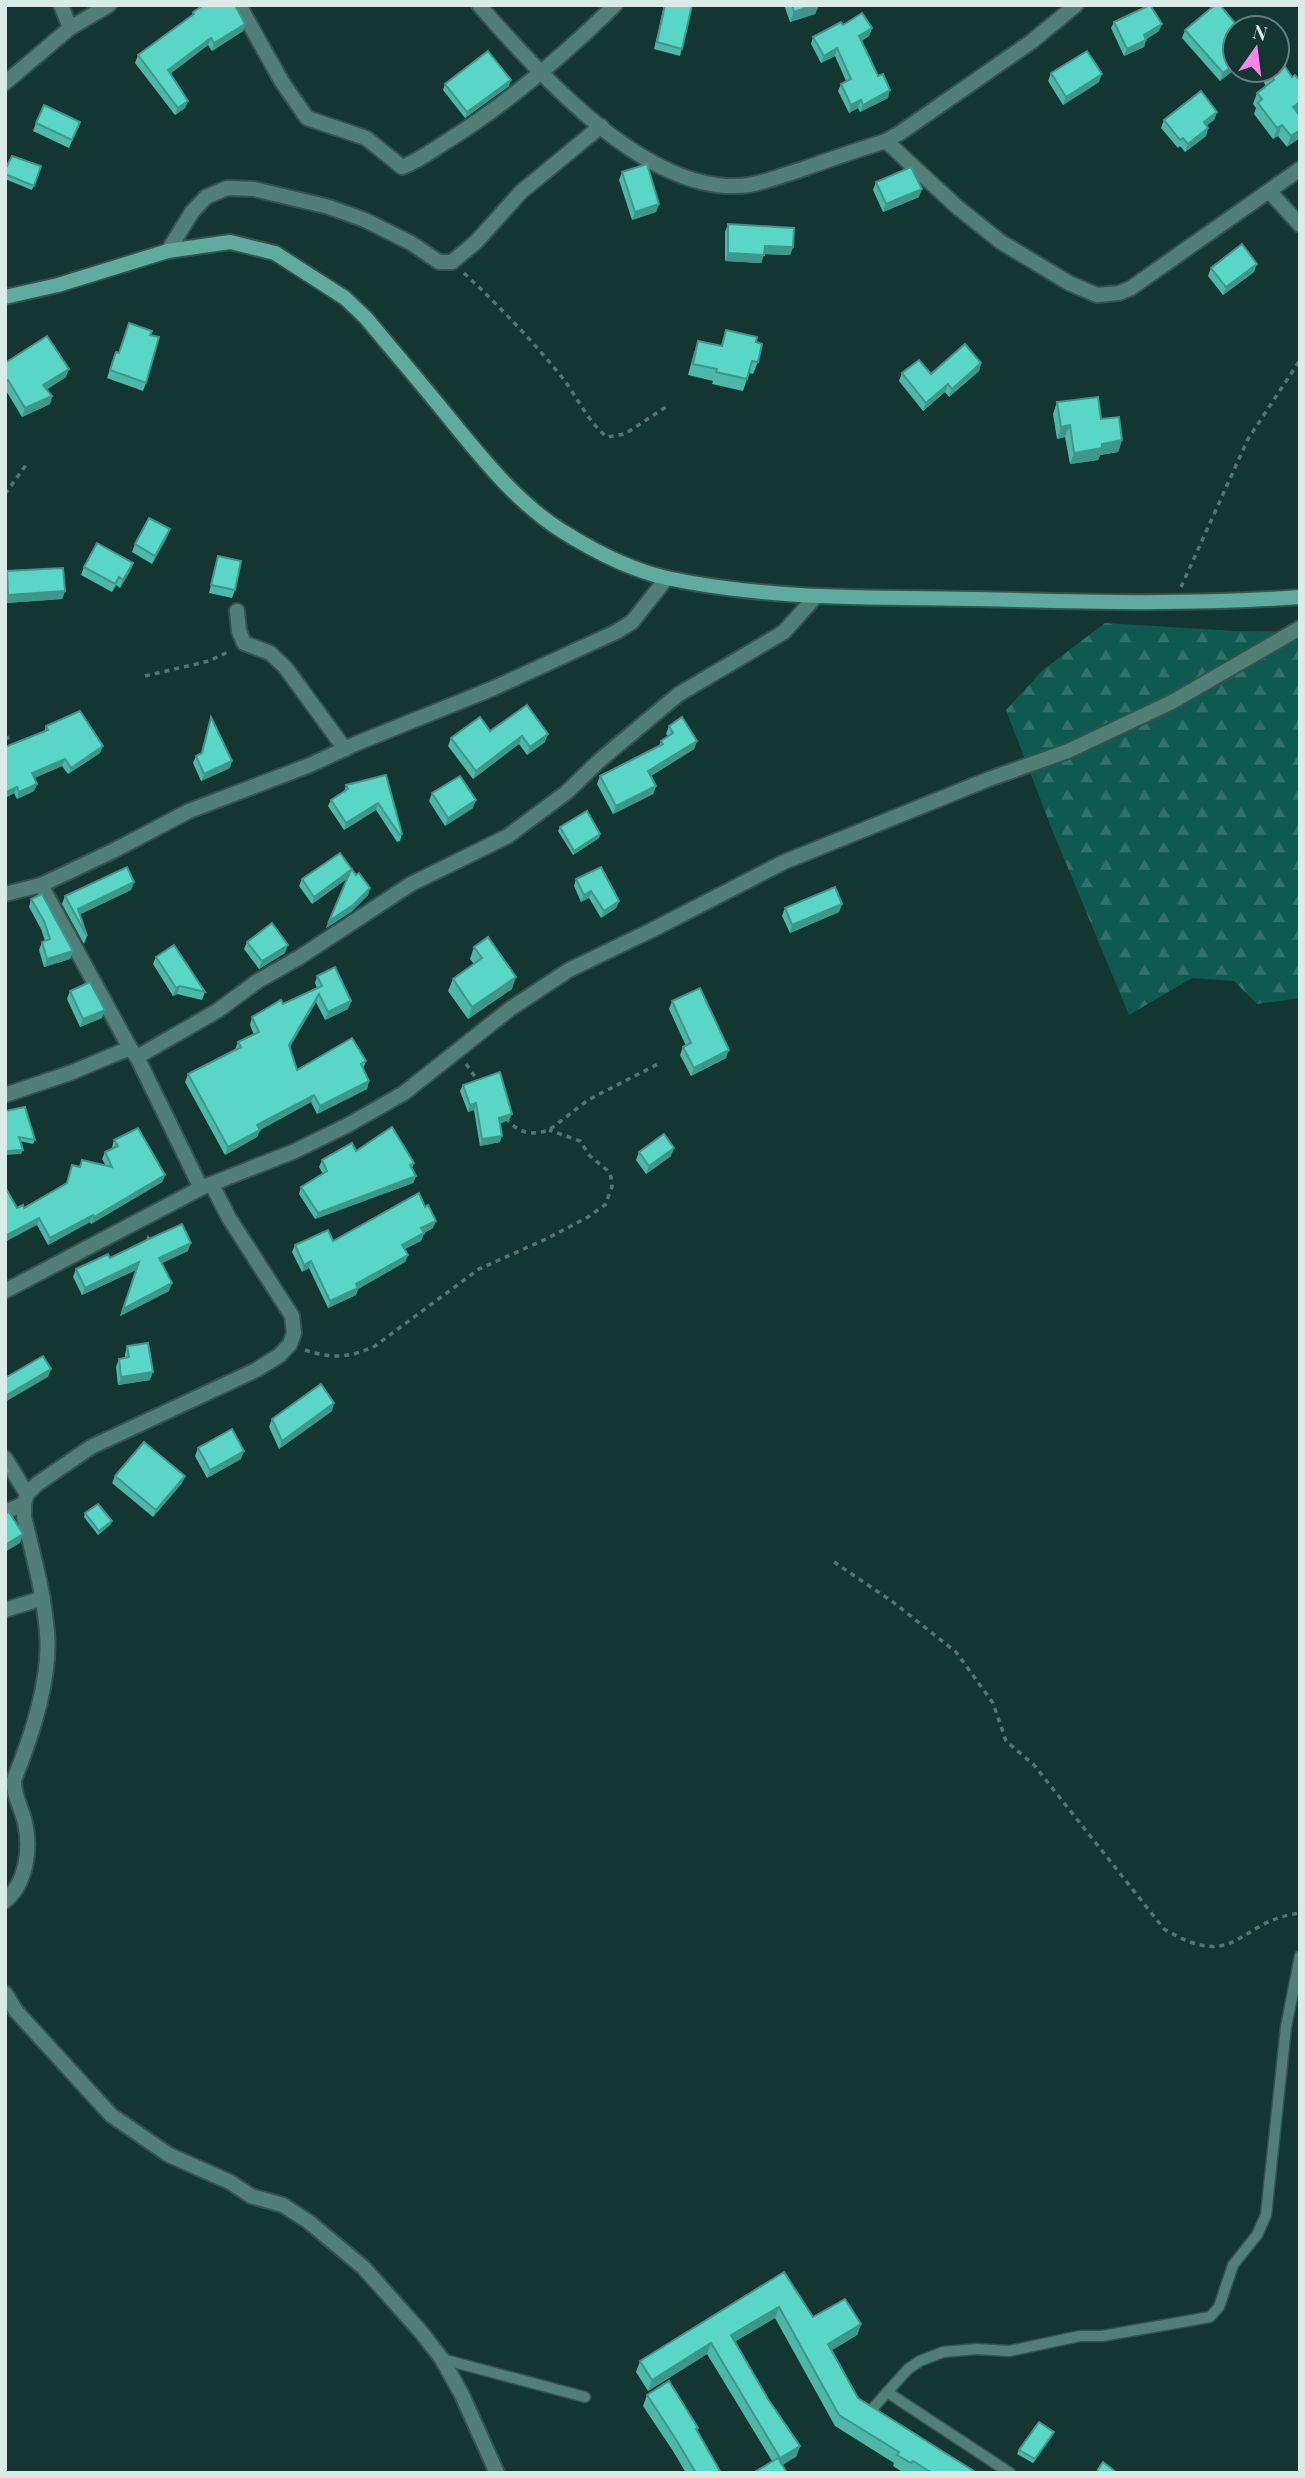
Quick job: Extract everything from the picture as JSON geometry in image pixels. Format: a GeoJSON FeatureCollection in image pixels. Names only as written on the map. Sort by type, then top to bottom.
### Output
{"type":"FeatureCollection","features":[{"type":"Feature","properties":{"kind":"main road"},"geometry":{"type":"LineString","coordinates":[[5,297],[58,285],[168,251],[230,242],[275,253],[345,298],[366,318],[503,483],[560,530],[598,552],[636,569],[667,578],[742,590],[816,596],[1175,602],[1228,602],[1300,597]]}},
{"type":"Feature","properties":{"kind":"street"},"geometry":{"type":"LineString","coordinates":[[61,5],[70,29]]}},
{"type":"Feature","properties":{"kind":"street"},"geometry":{"type":"LineString","coordinates":[[5,83],[70,29],[109,5]]}},
{"type":"Feature","properties":{"kind":"street"},"geometry":{"type":"LineString","coordinates":[[239,5],[282,82],[307,118],[366,138],[402,167],[470,127],[505,102],[615,5]]}},
{"type":"Feature","properties":{"kind":"street"},"geometry":{"type":"LineString","coordinates":[[479,5],[540,72],[601,126],[663,169],[702,183],[719,185],[742,185],[768,180],[886,141],[956,96],[1031,42],[1076,5]]}},
{"type":"Feature","properties":{"kind":"street"},"geometry":{"type":"LineString","coordinates":[[168,251],[192,212],[206,197],[227,188],[254,189],[329,207],[365,220],[411,243],[439,262],[452,261],[476,242],[521,192],[601,126]]}},
{"type":"Feature","properties":{"kind":"street"},"geometry":{"type":"LineString","coordinates":[[886,141],[956,206],[1001,242],[1069,283],[1097,295],[1119,293],[1131,288],[1300,169]]}},
{"type":"Feature","properties":{"kind":"street"},"geometry":{"type":"LineString","coordinates":[[1269,191],[1300,225]]}},
{"type":"Feature","properties":{"kind":"street"},"geometry":{"type":"LineString","coordinates":[[5,894],[41,885],[189,811],[310,765],[494,688],[617,632],[632,622],[667,578]]}},
{"type":"Feature","properties":{"kind":"street"},"geometry":{"type":"LineString","coordinates":[[5,1095],[134,1053],[217,1011],[258,981],[300,957],[411,884],[491,846],[567,792],[679,694],[784,632],[816,596]]}},
{"type":"Feature","properties":{"kind":"street"},"geometry":{"type":"LineString","coordinates":[[237,611],[239,631],[244,643],[270,653],[285,667],[345,749]]}},
{"type":"Feature","properties":{"kind":"street"},"geometry":{"type":"LineString","coordinates":[[5,1291],[207,1187],[295,1151],[348,1125],[404,1093],[510,1009],[569,970],[774,867],[989,779],[1068,751],[1172,702],[1300,628]]}},
{"type":"Feature","properties":{"kind":"street"},"geometry":{"type":"LineString","coordinates":[[5,1512],[26,1499],[37,1484],[91,1447],[256,1370],[280,1355],[290,1345],[295,1330],[292,1316],[207,1187],[41,885]]}},
{"type":"Feature","properties":{"kind":"street"},"geometry":{"type":"LineString","coordinates":[[5,1458],[26,1499],[24,1517],[43,1598],[47,1634],[44,1674],[36,1713],[13,1788],[25,1821],[25,1862],[20,1883],[5,1901]]}},
{"type":"Feature","properties":{"kind":"street"},"geometry":{"type":"LineString","coordinates":[[5,1610],[43,1598]]}},
{"type":"Feature","properties":{"kind":"street"},"geometry":{"type":"LineString","coordinates":[[6,1996],[37,2035],[111,2115],[169,2155],[230,2182],[251,2196],[283,2205],[309,2222],[364,2268],[442,2359],[462,2395],[497,2473]]}},
{"type":"Feature","properties":{"kind":"lane"},"geometry":{"type":"LineString","coordinates":[[873,2408],[908,2369],[943,2351],[1009,2351],[1080,2336],[1102,2336],[1210,2317],[1219,2307],[1233,2265],[1257,2235],[1266,2215],[1286,2027],[1300,1956]]}},
{"type":"Feature","properties":{"kind":"lane"},"geometry":{"type":"LineString","coordinates":[[442,2359],[585,2397]]}},
{"type":"Feature","properties":{"kind":"lane"},"geometry":{"type":"LineString","coordinates":[[887,2392],[1010,2473]]}},
{"type":"Feature","properties":{"kind":"path"},"geometry":{"type":"LineString","coordinates":[[452,261],[518,324],[607,437],[625,434],[669,405]]}},
{"type":"Feature","properties":{"kind":"path"},"geometry":{"type":"LineString","coordinates":[[1175,602],[1248,439],[1300,360]]}},
{"type":"Feature","properties":{"kind":"path"},"geometry":{"type":"LineString","coordinates":[[5,494],[26,465]]}},
{"type":"Feature","properties":{"kind":"path"},"geometry":{"type":"LineString","coordinates":[[145,676],[209,662],[244,643]]}},
{"type":"Feature","properties":{"kind":"path"},"geometry":{"type":"LineString","coordinates":[[457,1051],[484,1088]]}},
{"type":"Feature","properties":{"kind":"path"},"geometry":{"type":"LineString","coordinates":[[503,1114],[518,1129],[534,1135],[549,1130],[580,1105],[660,1063]]}},
{"type":"Feature","properties":{"kind":"path"},"geometry":{"type":"LineString","coordinates":[[290,1345],[334,1357],[357,1354],[375,1346],[479,1269],[530,1247],[605,1205],[611,1194],[611,1180],[607,1170],[590,1156],[580,1141],[549,1130]]}},
{"type":"Feature","properties":{"kind":"path"},"geometry":{"type":"LineString","coordinates":[[834,1562],[893,1602],[956,1653],[993,1703],[1006,1741],[1034,1765],[1164,1929],[1185,1941],[1212,1947],[1225,1946],[1280,1916],[1300,1913]]}},
{"type":"Feature","properties":{"kind":"green space"},"geometry":{"type":"Polygon","coordinates":[[[1105,623],[1300,632],[1300,998],[1257,1004],[1234,981],[1192,978],[1129,1015],[1006,710],[1043,670],[1105,623]]]}},
{"type":"Feature","properties":{"kind":"building"},"geometry":{"type":"Polygon","coordinates":[[[204,5],[235,5],[245,24],[214,43],[211,38],[168,70],[188,101],[178,108],[138,55],[204,5]]]}},
{"type":"Feature","properties":{"kind":"building"},"geometry":{"type":"Polygon","coordinates":[[[665,5],[692,5],[682,49],[657,42],[665,5]]]}},
{"type":"Feature","properties":{"kind":"building"},"geometry":{"type":"Polygon","coordinates":[[[792,5],[813,5],[794,12],[792,5]]]}},
{"type":"Feature","properties":{"kind":"building"},"geometry":{"type":"Polygon","coordinates":[[[1150,5],[1162,24],[1144,35],[1146,40],[1127,49],[1114,22],[1150,5]]]}},
{"type":"Feature","properties":{"kind":"building"},"geometry":{"type":"Polygon","coordinates":[[[1215,5],[1220,5],[1227,14],[1221,14],[1221,71],[1185,30],[1215,5]]]}},
{"type":"Feature","properties":{"kind":"building"},"geometry":{"type":"Polygon","coordinates":[[[862,13],[872,28],[859,36],[878,76],[883,74],[890,90],[863,105],[861,100],[851,105],[841,84],[851,79],[837,48],[824,56],[813,37],[841,22],[843,25],[862,13]]]}},
{"type":"Feature","properties":{"kind":"building"},"geometry":{"type":"Polygon","coordinates":[[[488,51],[511,80],[467,112],[445,84],[488,51]]]}},
{"type":"Feature","properties":{"kind":"building"},"geometry":{"type":"Polygon","coordinates":[[[1087,51],[1102,74],[1066,97],[1051,73],[1087,51]]]}},
{"type":"Feature","properties":{"kind":"building"},"geometry":{"type":"Polygon","coordinates":[[[1295,75],[1300,81],[1300,102],[1293,107],[1300,116],[1300,130],[1291,136],[1282,125],[1277,128],[1258,103],[1262,99],[1257,93],[1269,84],[1291,84],[1291,76],[1295,75]]]}},
{"type":"Feature","properties":{"kind":"building"},"geometry":{"type":"Polygon","coordinates":[[[1201,91],[1217,112],[1204,122],[1208,128],[1188,144],[1183,138],[1180,140],[1164,120],[1201,91]]]}},
{"type":"Feature","properties":{"kind":"building"},"geometry":{"type":"Polygon","coordinates":[[[44,105],[80,122],[72,140],[36,123],[44,105]]]}},
{"type":"Feature","properties":{"kind":"building"},"geometry":{"type":"Polygon","coordinates":[[[12,156],[41,166],[34,186],[5,174],[12,156]]]}},
{"type":"Feature","properties":{"kind":"building"},"geometry":{"type":"Polygon","coordinates":[[[647,164],[659,204],[635,212],[622,172],[647,164]]]}},
{"type":"Feature","properties":{"kind":"building"},"geometry":{"type":"Polygon","coordinates":[[[911,167],[922,189],[886,204],[876,182],[911,167]]]}},
{"type":"Feature","properties":{"kind":"building"},"geometry":{"type":"Polygon","coordinates":[[[728,224],[794,228],[793,247],[765,246],[764,255],[728,253],[728,224]]]}},
{"type":"Feature","properties":{"kind":"building"},"geometry":{"type":"Polygon","coordinates":[[[1242,244],[1257,264],[1226,287],[1211,268],[1242,244]]]}},
{"type":"Feature","properties":{"kind":"building"},"geometry":{"type":"Polygon","coordinates":[[[129,323],[152,331],[150,335],[159,337],[146,383],[110,370],[129,323]]]}},
{"type":"Feature","properties":{"kind":"building"},"geometry":{"type":"Polygon","coordinates":[[[726,330],[757,337],[756,342],[762,344],[758,362],[752,361],[747,379],[693,364],[698,341],[722,346],[726,330]]]}},
{"type":"Feature","properties":{"kind":"building"},"geometry":{"type":"Polygon","coordinates":[[[47,336],[69,369],[43,385],[52,396],[25,408],[8,380],[5,382],[5,363],[47,336]]]}},
{"type":"Feature","properties":{"kind":"building"},"geometry":{"type":"Polygon","coordinates":[[[965,344],[981,363],[952,389],[948,384],[926,403],[902,373],[919,360],[931,374],[965,344]]]}},
{"type":"Feature","properties":{"kind":"building"},"geometry":{"type":"Polygon","coordinates":[[[1098,397],[1101,419],[1119,417],[1122,440],[1102,444],[1102,448],[1074,453],[1070,425],[1061,427],[1057,402],[1098,397]]]}},
{"type":"Feature","properties":{"kind":"building"},"geometry":{"type":"Polygon","coordinates":[[[149,518],[170,529],[155,556],[135,544],[149,518]]]}},
{"type":"Feature","properties":{"kind":"building"},"geometry":{"type":"Polygon","coordinates":[[[97,543],[133,563],[123,580],[119,577],[115,584],[84,567],[97,543]]]}},
{"type":"Feature","properties":{"kind":"building"},"geometry":{"type":"Polygon","coordinates":[[[218,556],[241,561],[235,590],[211,585],[218,556]]]}},
{"type":"Feature","properties":{"kind":"building"},"geometry":{"type":"Polygon","coordinates":[[[63,568],[65,591],[8,595],[7,571],[63,568]]]}},
{"type":"Feature","properties":{"kind":"building"},"geometry":{"type":"Polygon","coordinates":[[[527,705],[548,734],[530,747],[522,736],[476,771],[451,738],[480,717],[490,731],[527,705]]]}},
{"type":"Feature","properties":{"kind":"building"},"geometry":{"type":"Polygon","coordinates":[[[80,711],[103,746],[71,768],[65,759],[32,773],[37,784],[19,792],[17,787],[5,793],[5,747],[48,730],[46,726],[80,711]]]}},
{"type":"Feature","properties":{"kind":"building"},"geometry":{"type":"Polygon","coordinates":[[[211,717],[232,761],[204,774],[196,756],[202,753],[211,717]]]}},
{"type":"Feature","properties":{"kind":"building"},"geometry":{"type":"Polygon","coordinates":[[[682,717],[697,741],[648,771],[656,786],[616,806],[600,776],[663,744],[661,741],[673,733],[669,726],[682,717]]]}},
{"type":"Feature","properties":{"kind":"building"},"geometry":{"type":"Polygon","coordinates":[[[386,775],[402,834],[400,835],[378,803],[346,823],[331,800],[348,789],[346,785],[386,775]]]}},
{"type":"Feature","properties":{"kind":"building"},"geometry":{"type":"Polygon","coordinates":[[[460,776],[476,800],[448,818],[432,793],[460,776]]]}},
{"type":"Feature","properties":{"kind":"building"},"geometry":{"type":"Polygon","coordinates":[[[587,811],[600,834],[574,851],[560,827],[587,811]]]}},
{"type":"Feature","properties":{"kind":"building"},"geometry":{"type":"Polygon","coordinates":[[[340,853],[356,875],[359,873],[370,888],[353,905],[329,921],[351,870],[314,897],[302,879],[340,853]]]}},
{"type":"Feature","properties":{"kind":"building"},"geometry":{"type":"Polygon","coordinates":[[[127,867],[134,882],[78,909],[87,936],[65,896],[127,867]]]}},
{"type":"Feature","properties":{"kind":"building"},"geometry":{"type":"Polygon","coordinates":[[[601,867],[619,901],[604,911],[591,891],[584,895],[576,879],[601,867]]]}},
{"type":"Feature","properties":{"kind":"building"},"geometry":{"type":"Polygon","coordinates":[[[835,887],[842,904],[792,925],[785,908],[835,887]]]}},
{"type":"Feature","properties":{"kind":"building"},"geometry":{"type":"Polygon","coordinates":[[[42,894],[73,951],[47,959],[42,942],[50,939],[44,921],[31,899],[42,894]]]}},
{"type":"Feature","properties":{"kind":"building"},"geometry":{"type":"Polygon","coordinates":[[[272,923],[288,945],[262,961],[247,942],[272,923]]]}},
{"type":"Feature","properties":{"kind":"building"},"geometry":{"type":"Polygon","coordinates":[[[488,937],[516,977],[472,1007],[453,979],[482,958],[474,947],[488,937]]]}},
{"type":"Feature","properties":{"kind":"building"},"geometry":{"type":"Polygon","coordinates":[[[174,945],[205,992],[180,986],[176,988],[156,957],[174,945]]]}},
{"type":"Feature","properties":{"kind":"building"},"geometry":{"type":"Polygon","coordinates":[[[335,967],[351,1001],[328,1012],[319,994],[289,1045],[297,1070],[352,1038],[366,1061],[361,1064],[369,1081],[320,1106],[314,1095],[257,1125],[260,1130],[228,1147],[188,1074],[241,1047],[238,1042],[259,1032],[252,1017],[281,1000],[283,1004],[322,986],[317,976],[335,967]]]}},
{"type":"Feature","properties":{"kind":"building"},"geometry":{"type":"Polygon","coordinates":[[[90,982],[105,1010],[83,1019],[70,991],[90,982]]]}},
{"type":"Feature","properties":{"kind":"building"},"geometry":{"type":"Polygon","coordinates":[[[700,988],[729,1050],[694,1068],[683,1047],[691,1043],[672,1001],[700,988]]]}},
{"type":"Feature","properties":{"kind":"building"},"geometry":{"type":"Polygon","coordinates":[[[500,1072],[512,1114],[499,1118],[502,1136],[482,1139],[476,1103],[470,1105],[463,1085],[500,1072]]]}},
{"type":"Feature","properties":{"kind":"building"},"geometry":{"type":"Polygon","coordinates":[[[25,1107],[35,1140],[19,1137],[23,1150],[5,1151],[5,1111],[25,1107]]]}},
{"type":"Feature","properties":{"kind":"building"},"geometry":{"type":"Polygon","coordinates":[[[392,1127],[414,1163],[410,1165],[416,1176],[318,1213],[301,1187],[327,1171],[322,1160],[352,1143],[356,1151],[392,1127]]]}},
{"type":"Feature","properties":{"kind":"building"},"geometry":{"type":"Polygon","coordinates":[[[138,1128],[165,1175],[94,1217],[93,1215],[50,1238],[39,1218],[5,1236],[5,1187],[17,1208],[23,1205],[24,1208],[67,1183],[72,1165],[80,1167],[82,1160],[112,1167],[105,1152],[118,1146],[114,1140],[138,1128]]]}},
{"type":"Feature","properties":{"kind":"building"},"geometry":{"type":"Polygon","coordinates":[[[664,1134],[674,1148],[649,1166],[639,1152],[664,1134]]]}},
{"type":"Feature","properties":{"kind":"building"},"geometry":{"type":"Polygon","coordinates":[[[419,1193],[425,1207],[428,1205],[436,1221],[421,1228],[424,1233],[402,1245],[408,1255],[356,1284],[358,1288],[330,1301],[311,1261],[304,1265],[295,1245],[328,1230],[333,1241],[419,1193]]]}},
{"type":"Feature","properties":{"kind":"building"},"geometry":{"type":"Polygon","coordinates":[[[182,1224],[191,1243],[159,1258],[172,1283],[123,1309],[139,1262],[85,1288],[76,1269],[108,1254],[110,1258],[147,1240],[148,1237],[149,1239],[182,1224]]]}},
{"type":"Feature","properties":{"kind":"building"},"geometry":{"type":"Polygon","coordinates":[[[148,1343],[153,1372],[121,1377],[119,1359],[129,1357],[127,1346],[148,1343]]]}},
{"type":"Feature","properties":{"kind":"building"},"geometry":{"type":"Polygon","coordinates":[[[43,1356],[51,1369],[5,1396],[5,1378],[43,1356]]]}},
{"type":"Feature","properties":{"kind":"building"},"geometry":{"type":"Polygon","coordinates":[[[321,1384],[334,1403],[282,1441],[272,1419],[321,1384]]]}},
{"type":"Feature","properties":{"kind":"building"},"geometry":{"type":"Polygon","coordinates":[[[232,1429],[244,1451],[210,1470],[198,1448],[232,1429]]]}},
{"type":"Feature","properties":{"kind":"building"},"geometry":{"type":"Polygon","coordinates":[[[144,1442],[185,1476],[156,1510],[115,1476],[144,1442]]]}},
{"type":"Feature","properties":{"kind":"building"},"geometry":{"type":"Polygon","coordinates":[[[98,1504],[112,1521],[99,1531],[85,1513],[98,1504]]]}},
{"type":"Feature","properties":{"kind":"building"},"geometry":{"type":"Polygon","coordinates":[[[9,1512],[23,1534],[5,1545],[5,1514],[9,1512]]]}},
{"type":"Feature","properties":{"kind":"building"},"geometry":{"type":"Polygon","coordinates":[[[784,2272],[813,2317],[845,2299],[861,2324],[828,2344],[858,2398],[977,2473],[932,2473],[897,2455],[899,2452],[839,2415],[779,2307],[731,2335],[768,2399],[800,2446],[780,2458],[711,2343],[652,2380],[640,2361],[784,2272]]]}},
{"type":"Feature","properties":{"kind":"building"},"geometry":{"type":"Polygon","coordinates":[[[669,2381],[698,2428],[696,2429],[721,2473],[696,2473],[647,2395],[669,2381]]]}},
{"type":"Feature","properties":{"kind":"building"},"geometry":{"type":"Polygon","coordinates":[[[1039,2422],[1054,2432],[1035,2459],[1019,2450],[1039,2422]]]}},
{"type":"Feature","properties":{"kind":"building"},"geometry":{"type":"Polygon","coordinates":[[[778,2458],[787,2473],[753,2473],[778,2458]]]}},
{"type":"Feature","properties":{"kind":"building"},"geometry":{"type":"Polygon","coordinates":[[[1103,2462],[1116,2472],[1096,2473],[1103,2462]]]}}]}
